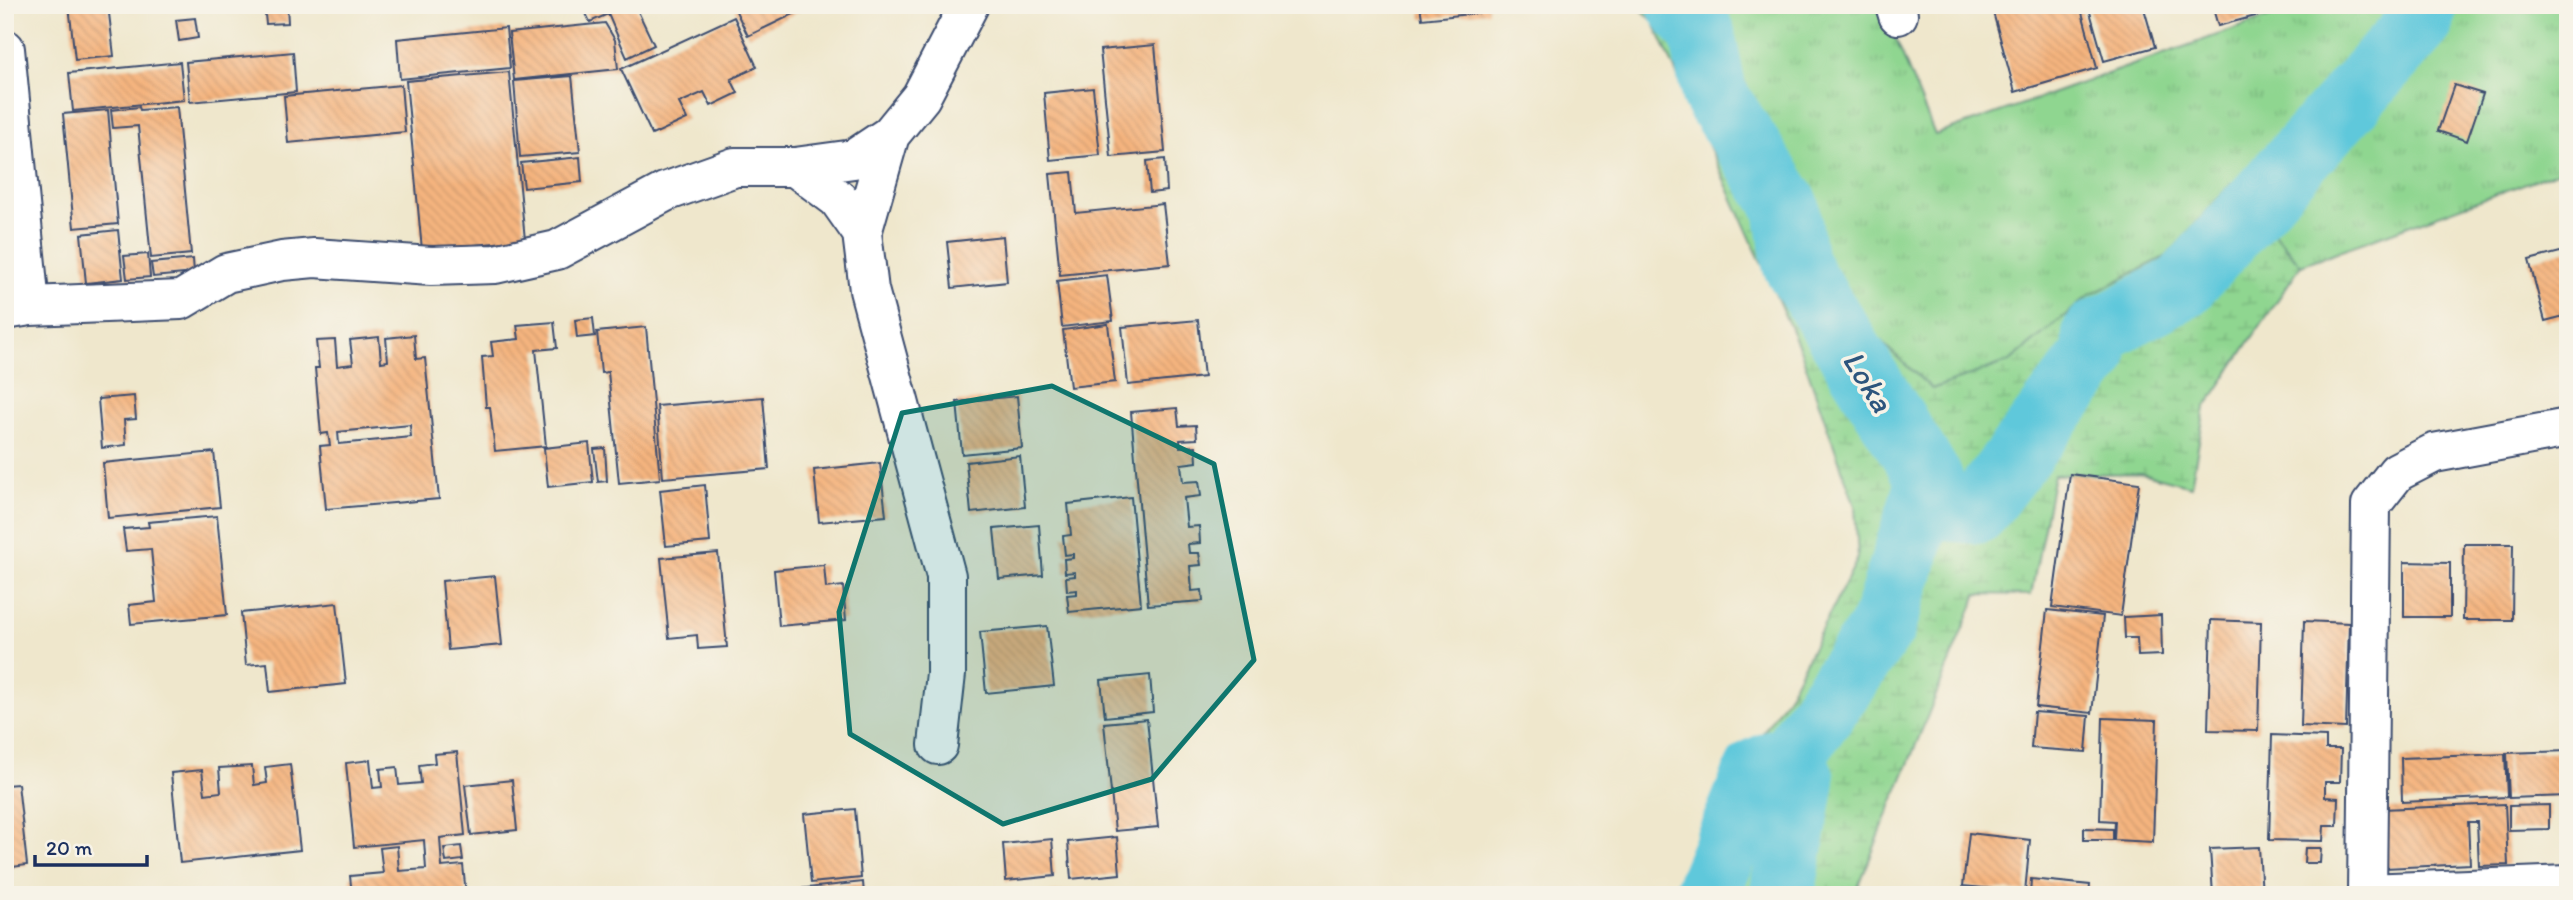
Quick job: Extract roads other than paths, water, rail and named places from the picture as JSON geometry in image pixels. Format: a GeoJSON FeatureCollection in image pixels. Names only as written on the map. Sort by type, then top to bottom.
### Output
{"type":"FeatureCollection","features":[{"type":"Feature","properties":{"kind":"street"},"geometry":{"type":"LineString","coordinates":[[5,49],[18,308],[181,300],[226,273],[282,261],[314,258],[431,266],[495,264],[557,250],[665,192],[735,167],[795,167],[854,159],[890,135],[921,97],[970,5]]}},
{"type":"Feature","properties":{"kind":"street"},"geometry":{"type":"LineString","coordinates":[[890,135],[862,233],[869,290],[946,576],[946,674],[938,745]]}},
{"type":"Feature","properties":{"kind":"street"},"geometry":{"type":"LineString","coordinates":[[795,167],[838,199],[862,233]]}},
{"type":"Feature","properties":{"kind":"street"},"geometry":{"type":"LineString","coordinates":[[2568,428],[2434,453],[2397,472],[2371,505],[2367,894],[2568,885]]}},
{"type":"Feature","properties":{"kind":"waterway","name":"Loka"},"geometry":{"type":"LineString","coordinates":[[1680,5],[1702,33],[1714,94],[1787,207],[1795,264],[1930,479],[1883,626],[1792,755],[1757,771],[1706,895]]}},
{"type":"Feature","properties":{"kind":"waterway"},"geometry":{"type":"LineString","coordinates":[[1921,506],[1976,511],[2094,356],[2095,333],[2183,286],[2421,21],[2424,5]]}},
{"type":"Feature","properties":{"kind":"waterway","name":"Loka"},"geometry":{"type":"LineString","coordinates":[[1782,895],[1802,780],[1792,755]]}}]}
